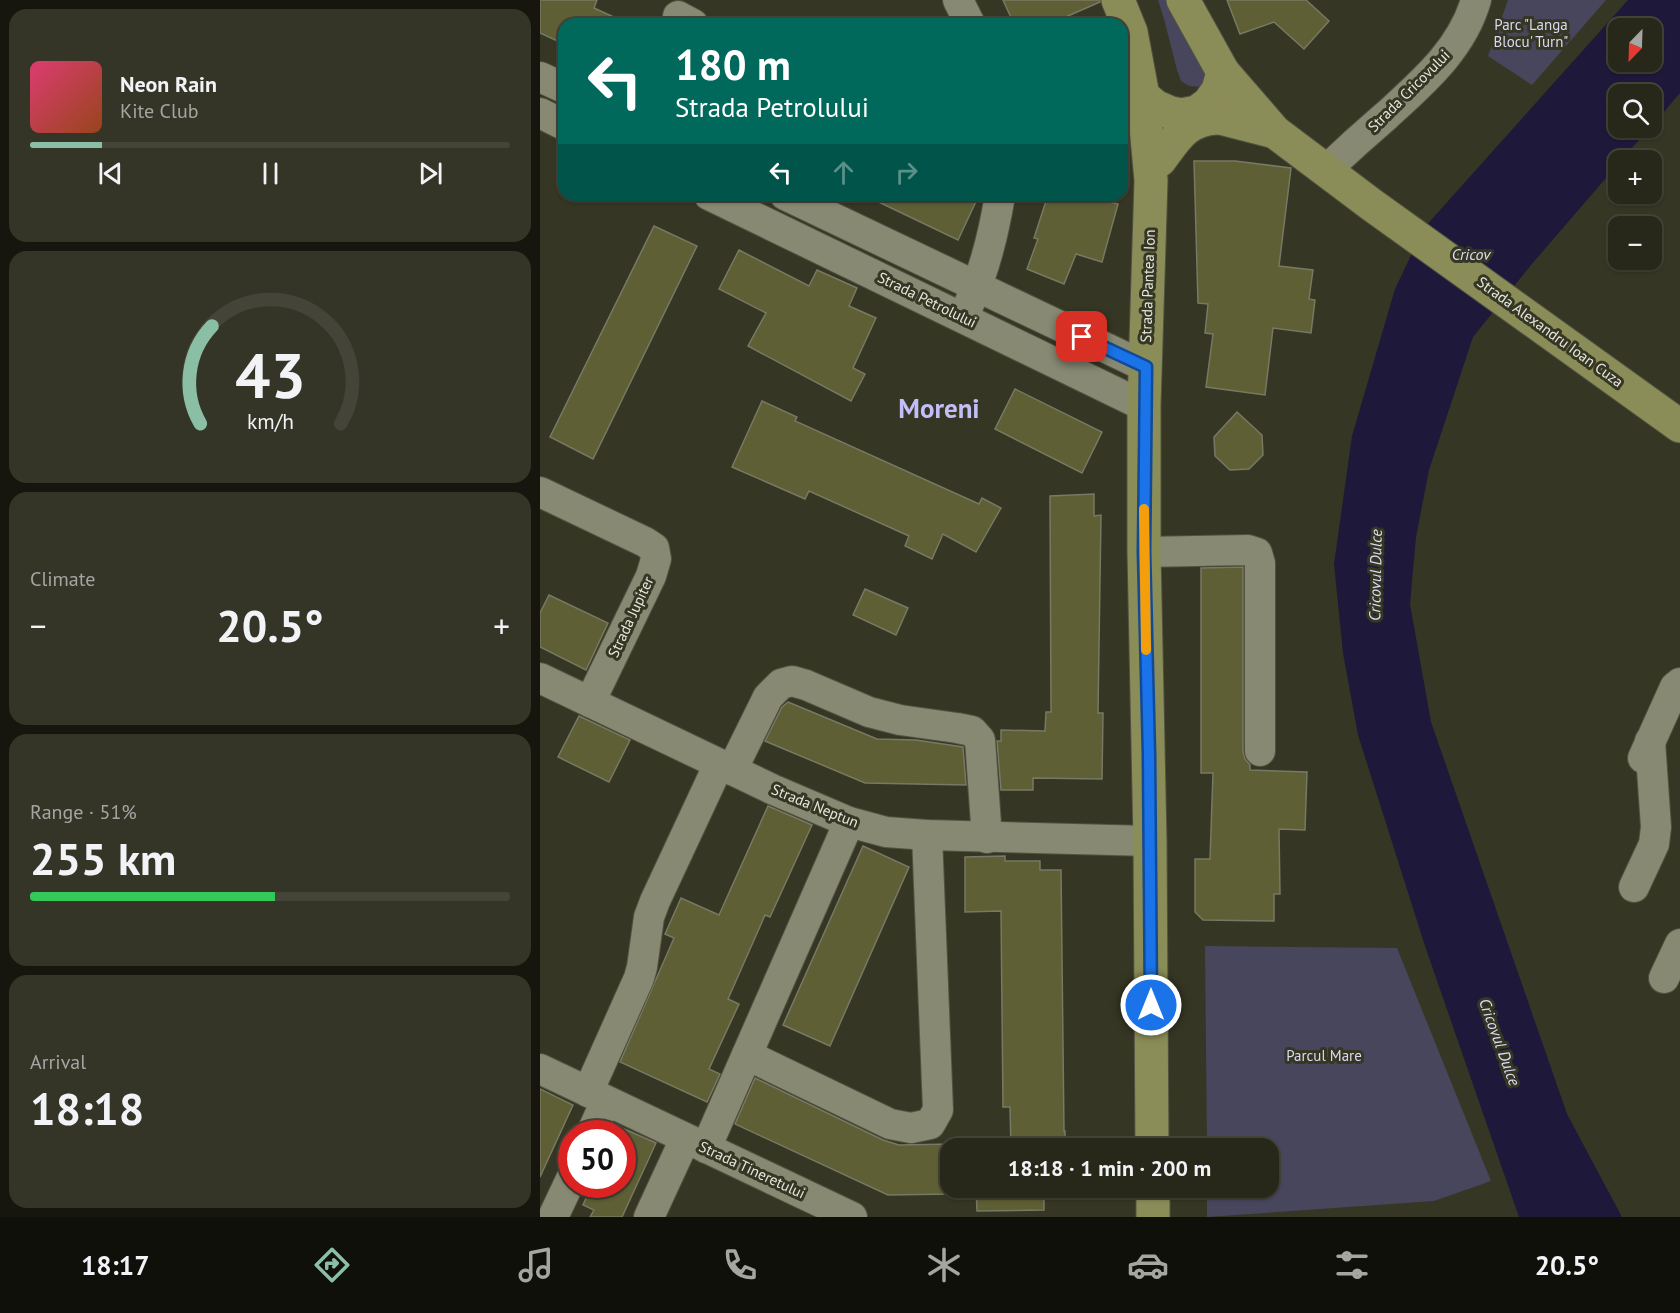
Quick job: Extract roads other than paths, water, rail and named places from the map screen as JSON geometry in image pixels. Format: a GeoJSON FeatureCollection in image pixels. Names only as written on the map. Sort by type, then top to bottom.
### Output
{"type":"FeatureCollection","features":[{"type":"Feature","properties":{"kind":"main road","name":"Strada Pantea Ion"},"geometry":{"type":"LineString","coordinates":[[1118,0],[1125,18]]}},
{"type":"Feature","properties":{"kind":"main road","name":"Strada Alexandru Ioan Cuza"},"geometry":{"type":"LineString","coordinates":[[1183,0],[1224,72],[1275,132],[1325,171],[1680,426]]}},
{"type":"Feature","properties":{"kind":"main road","name":"Strada Pantea Ion"},"geometry":{"type":"LineString","coordinates":[[1128,25],[1137,60],[1156,170],[1144,406],[1152,1138]]}},
{"type":"Feature","properties":{"kind":"main road","name":"Strada Pantea Ion"},"geometry":{"type":"LineString","coordinates":[[1156,170],[1209,103],[1218,90],[1224,72]]}},
{"type":"Feature","properties":{"kind":"main road","name":"Strada Alexandru Ioan Cuza"},"geometry":{"type":"LineString","coordinates":[[1143,96],[1155,106],[1171,113],[1200,115],[1275,132]]}},
{"type":"Feature","properties":{"kind":"main road"},"geometry":{"type":"LineString","coordinates":[[1153,1198],[1153,1217]]}},
{"type":"Feature","properties":{"kind":"street"},"geometry":{"type":"LineString","coordinates":[[958,0],[967,18]]}},
{"type":"Feature","properties":{"kind":"street","name":"Strada Cricovului"},"geometry":{"type":"LineString","coordinates":[[1325,171],[1439,65],[1457,42],[1476,0]]}},
{"type":"Feature","properties":{"kind":"street"},"geometry":{"type":"LineString","coordinates":[[540,77],[558,85]]}},
{"type":"Feature","properties":{"kind":"street"},"geometry":{"type":"LineString","coordinates":[[540,113],[558,122]]}},
{"type":"Feature","properties":{"kind":"street","name":"Strada Petrolului"},"geometry":{"type":"LineString","coordinates":[[722,201],[1144,406]]}},
{"type":"Feature","properties":{"kind":"street"},"geometry":{"type":"LineString","coordinates":[[798,201],[1146,367]]}},
{"type":"Feature","properties":{"kind":"street"},"geometry":{"type":"LineString","coordinates":[[964,317],[977,287],[995,224],[999,201]]}},
{"type":"Feature","properties":{"kind":"street","name":"Strada Jupiter"},"geometry":{"type":"LineString","coordinates":[[540,492],[654,548],[656,559],[651,576],[590,702]]}},
{"type":"Feature","properties":{"kind":"street"},"geometry":{"type":"LineString","coordinates":[[1144,552],[1248,550],[1257,553],[1260,563],[1260,751]]}},
{"type":"Feature","properties":{"kind":"street","name":"Strada Neptun"},"geometry":{"type":"LineString","coordinates":[[540,678],[774,790],[849,822],[886,832],[987,838],[1150,841]]}},
{"type":"Feature","properties":{"kind":"street"},"geometry":{"type":"LineString","coordinates":[[593,1120],[597,1096],[639,978],[649,917],[655,901],[726,767],[768,697],[781,684],[792,681],[806,685],[869,712],[900,720],[972,731],[980,740],[987,838]]}},
{"type":"Feature","properties":{"kind":"street"},"geometry":{"type":"LineString","coordinates":[[1634,887],[1654,844],[1656,827],[1645,754],[1677,685]]}},
{"type":"Feature","properties":{"kind":"street"},"geometry":{"type":"LineString","coordinates":[[696,1143],[747,1055],[849,822]]}},
{"type":"Feature","properties":{"kind":"street"},"geometry":{"type":"LineString","coordinates":[[747,1055],[890,1124],[911,1128],[930,1124],[938,1110],[927,835]]}},
{"type":"Feature","properties":{"kind":"street"},"geometry":{"type":"LineString","coordinates":[[1664,978],[1680,944]]}},
{"type":"Feature","properties":{"kind":"street","name":"Strada Tineretului"},"geometry":{"type":"LineString","coordinates":[[540,1069],[852,1217]]}},
{"type":"Feature","properties":{"kind":"street","name":"Strada Tineretului"},"geometry":{"type":"LineString","coordinates":[[649,1217],[696,1143]]}},
{"type":"Feature","properties":{"kind":"street"},"geometry":{"type":"LineString","coordinates":[[553,1217],[562,1198]]}},
{"type":"Feature","properties":{"kind":"water","name":"Cricov"},"geometry":{"type":"Polygon","coordinates":[[[1628,0],[1680,0],[1680,93],[1662,114],[1662,84],[1608,84],[1608,138],[1641,138],[1630,150],[1608,150],[1608,176],[1473,337],[1429,470],[1416,537],[1410,604],[1431,722],[1567,1114],[1622,1217],[1519,1217],[1425,946],[1358,735],[1343,653],[1334,564],[1352,436],[1395,289],[1424,228],[1608,22],[1608,72],[1662,72],[1662,18],[1612,18],[1628,0]]]}},
{"type":"Feature","properties":{"kind":"district","name":"Moreni"},"geometry":{"type":"Point","coordinates":[939,409]}},
{"type":"Feature","properties":{"kind":"park label","name":"Parc \"Langa Blocu' Turn\""},"geometry":{"type":"Point","coordinates":[1531,34]}},
{"type":"Feature","properties":{"kind":"park label","name":"Parcul Mare"},"geometry":{"type":"Point","coordinates":[1324,1056]}},
{"type":"Feature","properties":{"kind":"water label","name":"Cricovul Dulce"},"geometry":{"type":"Point","coordinates":[1375,575]}},
{"type":"Feature","properties":{"kind":"water label","name":"Cricovul Dulce"},"geometry":{"type":"Point","coordinates":[1500,1042]}}]}
